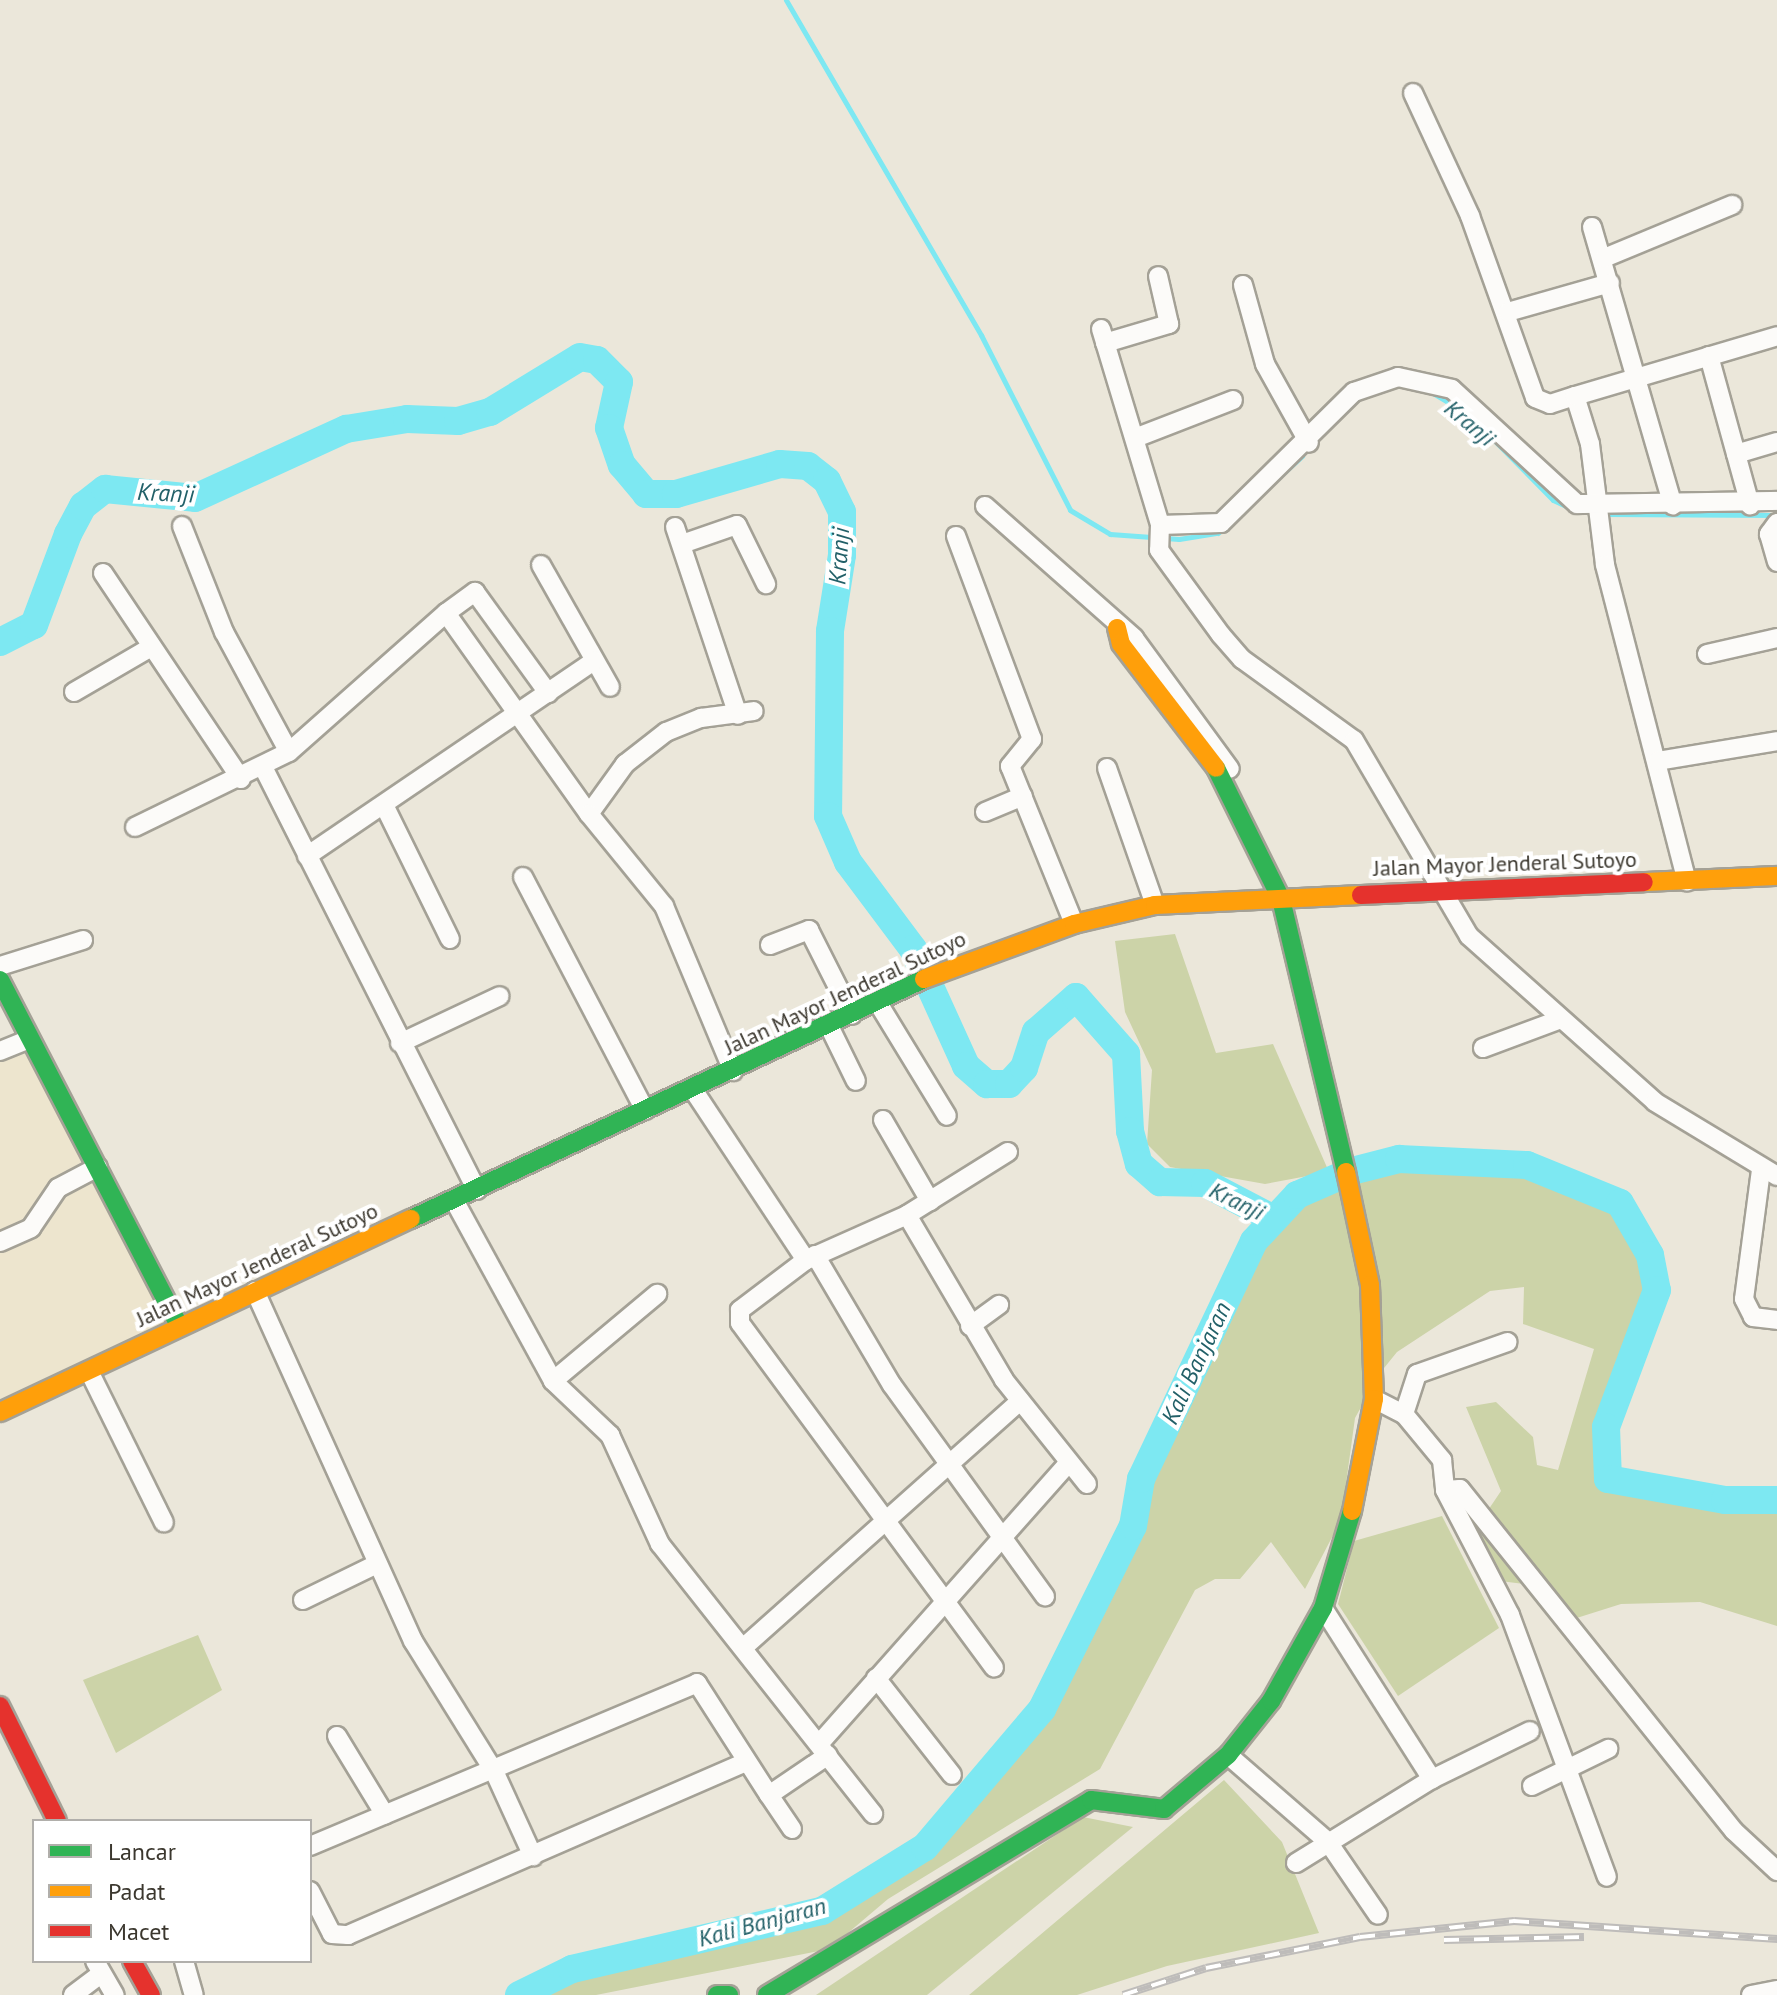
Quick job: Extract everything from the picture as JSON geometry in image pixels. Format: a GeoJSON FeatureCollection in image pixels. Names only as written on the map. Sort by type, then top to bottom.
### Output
{"type":"FeatureCollection","features":[{"type":"Feature","properties":{"kind":"main road","name":"Jalan Mayor Jenderal Sutoyo"},"geometry":{"type":"LineString","coordinates":[[0,1412],[179,1325],[645,1110],[694,1091],[957,964],[1074,924],[1155,905],[1438,889],[1687,882],[1777,876]]}},
{"type":"Feature","properties":{"kind":"main road"},"geometry":{"type":"LineString","coordinates":[[767,1995],[1024,1834],[1091,1800],[1164,1809],[1228,1755],[1271,1701],[1323,1608],[1361,1481],[1374,1399],[1374,1333],[1358,1223],[1339,1127],[1286,898]]}},
{"type":"Feature","properties":{"kind":"main road"},"geometry":{"type":"LineString","coordinates":[[0,980],[179,1325]]}},
{"type":"Feature","properties":{"kind":"main road"},"geometry":{"type":"LineString","coordinates":[[3,1701],[56,1819]]}},
{"type":"Feature","properties":{"kind":"main road"},"geometry":{"type":"LineString","coordinates":[[133,1963],[151,1995]]}},
{"type":"Feature","properties":{"kind":"main road"},"geometry":{"type":"LineString","coordinates":[[717,1995],[729,1995]]}},
{"type":"Feature","properties":{"kind":"street"},"geometry":{"type":"LineString","coordinates":[[1413,93],[1508,312],[1535,398],[1550,404],[1777,336]]}},
{"type":"Feature","properties":{"kind":"street"},"geometry":{"type":"LineString","coordinates":[[1604,258],[1732,205]]}},
{"type":"Feature","properties":{"kind":"street"},"geometry":{"type":"LineString","coordinates":[[1592,227],[1641,379],[1673,505]]}},
{"type":"Feature","properties":{"kind":"street"},"geometry":{"type":"LineString","coordinates":[[1158,276],[1169,324],[1103,336],[1160,533],[1242,659],[1354,740],[1438,889],[1469,936],[1655,1102],[1769,1173],[1744,1299],[1753,1317],[1777,1320]]}},
{"type":"Feature","properties":{"kind":"street"},"geometry":{"type":"LineString","coordinates":[[1508,312],[1610,283]]}},
{"type":"Feature","properties":{"kind":"street"},"geometry":{"type":"LineString","coordinates":[[1243,285],[1265,364],[1309,443]]}},
{"type":"Feature","properties":{"kind":"street"},"geometry":{"type":"LineString","coordinates":[[1709,356],[1750,505]]}},
{"type":"Feature","properties":{"kind":"street"},"geometry":{"type":"LineString","coordinates":[[1160,533],[1221,523],[1309,443],[1354,392],[1398,377],[1433,380],[1469,402],[1562,496],[1598,509],[1750,505],[1777,501]]}},
{"type":"Feature","properties":{"kind":"street"},"geometry":{"type":"LineString","coordinates":[[1575,396],[1598,509],[1687,882]]}},
{"type":"Feature","properties":{"kind":"street"},"geometry":{"type":"LineString","coordinates":[[1135,438],[1233,400]]}},
{"type":"Feature","properties":{"kind":"street"},"geometry":{"type":"LineString","coordinates":[[1736,454],[1777,442]]}},
{"type":"Feature","properties":{"kind":"street"},"geometry":{"type":"LineString","coordinates":[[985,506],[1117,628],[1134,638],[1205,729],[1286,898]]}},
{"type":"Feature","properties":{"kind":"street"},"geometry":{"type":"LineString","coordinates":[[1777,523],[1769,534],[1777,562]]}},
{"type":"Feature","properties":{"kind":"street"},"geometry":{"type":"LineString","coordinates":[[589,814],[625,764],[666,732],[746,713],[679,535],[737,525],[766,584]]}},
{"type":"Feature","properties":{"kind":"street"},"geometry":{"type":"LineString","coordinates":[[182,526],[224,632],[289,752]]}},
{"type":"Feature","properties":{"kind":"street"},"geometry":{"type":"LineString","coordinates":[[956,536],[1032,739],[1010,762],[1074,924]]}},
{"type":"Feature","properties":{"kind":"street"},"geometry":{"type":"LineString","coordinates":[[541,565],[610,687]]}},
{"type":"Feature","properties":{"kind":"street"},"geometry":{"type":"LineString","coordinates":[[103,573],[148,649],[241,779]]}},
{"type":"Feature","properties":{"kind":"street"},"geometry":{"type":"LineString","coordinates":[[135,827],[241,779],[289,752],[446,613],[475,592],[548,693]]}},
{"type":"Feature","properties":{"kind":"street"},"geometry":{"type":"LineString","coordinates":[[446,613],[589,814],[664,906],[733,1071]]}},
{"type":"Feature","properties":{"kind":"street"},"geometry":{"type":"LineString","coordinates":[[1707,654],[1777,638]]}},
{"type":"Feature","properties":{"kind":"street"},"geometry":{"type":"LineString","coordinates":[[74,692],[148,649]]}},
{"type":"Feature","properties":{"kind":"street"},"geometry":{"type":"LineString","coordinates":[[307,856],[385,807],[594,661]]}},
{"type":"Feature","properties":{"kind":"street"},"geometry":{"type":"LineString","coordinates":[[1658,761],[1777,741]]}},
{"type":"Feature","properties":{"kind":"street"},"geometry":{"type":"LineString","coordinates":[[263,767],[477,1190]]}},
{"type":"Feature","properties":{"kind":"street"},"geometry":{"type":"LineString","coordinates":[[1107,768],[1155,905]]}},
{"type":"Feature","properties":{"kind":"street"},"geometry":{"type":"LineString","coordinates":[[985,812],[1023,796]]}},
{"type":"Feature","properties":{"kind":"street"},"geometry":{"type":"LineString","coordinates":[[385,807],[450,939]]}},
{"type":"Feature","properties":{"kind":"street"},"geometry":{"type":"LineString","coordinates":[[523,877],[645,1110]]}},
{"type":"Feature","properties":{"kind":"street"},"geometry":{"type":"LineString","coordinates":[[770,945],[809,930],[852,1015]]}},
{"type":"Feature","properties":{"kind":"street"},"geometry":{"type":"LineString","coordinates":[[0,966],[83,940]]}},
{"type":"Feature","properties":{"kind":"street"},"geometry":{"type":"LineString","coordinates":[[400,1043],[500,996]]}},
{"type":"Feature","properties":{"kind":"street"},"geometry":{"type":"LineString","coordinates":[[879,1002],[947,1116]]}},
{"type":"Feature","properties":{"kind":"street"},"geometry":{"type":"LineString","coordinates":[[1483,1048],[1561,1019]]}},
{"type":"Feature","properties":{"kind":"street"},"geometry":{"type":"LineString","coordinates":[[829,1026],[856,1081]]}},
{"type":"Feature","properties":{"kind":"street"},"geometry":{"type":"LineString","coordinates":[[0,1051],[30,1039]]}},
{"type":"Feature","properties":{"kind":"street"},"geometry":{"type":"LineString","coordinates":[[694,1091],[810,1258],[949,1469],[1004,1537],[1045,1596]]}},
{"type":"Feature","properties":{"kind":"street"},"geometry":{"type":"LineString","coordinates":[[883,1120],[930,1201]]}},
{"type":"Feature","properties":{"kind":"street"},"geometry":{"type":"LineString","coordinates":[[994,1667],[737,1318],[810,1258],[907,1215],[1008,1152]]}},
{"type":"Feature","properties":{"kind":"street"},"geometry":{"type":"LineString","coordinates":[[0,1242],[31,1228],[58,1188],[98,1167]]}},
{"type":"Feature","properties":{"kind":"street"},"geometry":{"type":"LineString","coordinates":[[454,1200],[553,1381],[610,1435],[660,1544],[873,1814]]}},
{"type":"Feature","properties":{"kind":"street"},"geometry":{"type":"LineString","coordinates":[[907,1215],[970,1326],[1020,1401],[1087,1484]]}},
{"type":"Feature","properties":{"kind":"street"},"geometry":{"type":"LineString","coordinates":[[255,1291],[413,1641],[494,1771],[533,1856]]}},
{"type":"Feature","properties":{"kind":"street"},"geometry":{"type":"LineString","coordinates":[[553,1381],[657,1294]]}},
{"type":"Feature","properties":{"kind":"street"},"geometry":{"type":"LineString","coordinates":[[970,1326],[999,1305]]}},
{"type":"Feature","properties":{"kind":"street"},"geometry":{"type":"LineString","coordinates":[[1404,1414],[1421,1371],[1508,1342]]}},
{"type":"Feature","properties":{"kind":"street"},"geometry":{"type":"LineString","coordinates":[[89,1371],[164,1523]]}},
{"type":"Feature","properties":{"kind":"street"},"geometry":{"type":"LineString","coordinates":[[1374,1399],[1404,1414],[1435,1446],[1445,1490],[1510,1615],[1607,1877]]}},
{"type":"Feature","properties":{"kind":"street"},"geometry":{"type":"LineString","coordinates":[[744,1647],[949,1469],[1020,1401]]}},
{"type":"Feature","properties":{"kind":"street"},"geometry":{"type":"LineString","coordinates":[[769,1795],[824,1750],[876,1678],[1068,1464]]}},
{"type":"Feature","properties":{"kind":"street"},"geometry":{"type":"LineString","coordinates":[[1445,1490],[1460,1489],[1734,1831],[1777,1871]]}},
{"type":"Feature","properties":{"kind":"street"},"geometry":{"type":"LineString","coordinates":[[303,1600],[377,1564]]}},
{"type":"Feature","properties":{"kind":"street"},"geometry":{"type":"LineString","coordinates":[[1323,1608],[1432,1779]]}},
{"type":"Feature","properties":{"kind":"street"},"geometry":{"type":"LineString","coordinates":[[876,1678],[952,1775]]}},
{"type":"Feature","properties":{"kind":"street"},"geometry":{"type":"LineString","coordinates":[[312,1845],[697,1683],[792,1829]]}},
{"type":"Feature","properties":{"kind":"street"},"geometry":{"type":"LineString","coordinates":[[1296,1863],[1432,1779],[1530,1731]]}},
{"type":"Feature","properties":{"kind":"street"},"geometry":{"type":"LineString","coordinates":[[337,1736],[385,1815]]}},
{"type":"Feature","properties":{"kind":"street"},"geometry":{"type":"LineString","coordinates":[[1532,1786],[1608,1749]]}},
{"type":"Feature","properties":{"kind":"street"},"geometry":{"type":"LineString","coordinates":[[1228,1755],[1328,1842],[1378,1915]]}},
{"type":"Feature","properties":{"kind":"street"},"geometry":{"type":"LineString","coordinates":[[312,1899],[341,1937],[746,1762]]}},
{"type":"Feature","properties":{"kind":"street"},"geometry":{"type":"LineString","coordinates":[[185,1963],[194,1995]]}},
{"type":"Feature","properties":{"kind":"street"},"geometry":{"type":"LineString","coordinates":[[73,1995],[98,1967],[115,1995]]}},
{"type":"Feature","properties":{"kind":"street"},"geometry":{"type":"LineString","coordinates":[[1751,1995],[1777,1990]]}},
{"type":"Feature","properties":{"kind":"shaded area"},"geometry":{"type":"Polygon","coordinates":[[[26,1033],[175,1321],[0,1402],[0,1045],[26,1033]]]}},
{"type":"Feature","properties":{"kind":"green space"},"geometry":{"type":"Polygon","coordinates":[[[1175,934],[1216,1053],[1273,1044],[1329,1172],[1265,1184],[1170,1167],[1147,1144],[1152,1070],[1125,1012],[1115,941],[1175,934]]]}},
{"type":"Feature","properties":{"kind":"green space"},"geometry":{"type":"Polygon","coordinates":[[[1399,1159],[1527,1165],[1620,1203],[1650,1255],[1657,1290],[1606,1427],[1608,1478],[1725,1500],[1777,1500],[1777,1626],[1700,1602],[1621,1604],[1564,1622],[1540,1586],[1492,1580],[1472,1534],[1501,1491],[1466,1407],[1496,1402],[1533,1437],[1537,1465],[1558,1470],[1594,1349],[1523,1324],[1524,1287],[1490,1291],[1397,1352],[1380,1373],[1355,1418],[1341,1520],[1305,1589],[1271,1542],[1240,1579],[1215,1579],[1195,1590],[1100,1769],[888,1899],[829,1949],[596,1995],[519,1995],[572,1969],[822,1911],[925,1847],[1042,1709],[1133,1526],[1141,1479],[1254,1241],[1297,1195],[1399,1159]]]}},
{"type":"Feature","properties":{"kind":"green space"},"geometry":{"type":"Polygon","coordinates":[[[1442,1516],[1499,1628],[1398,1696],[1338,1604],[1354,1541],[1442,1516]]]}},
{"type":"Feature","properties":{"kind":"green space"},"geometry":{"type":"Polygon","coordinates":[[[198,1635],[222,1690],[116,1753],[83,1680],[198,1635]]]}},
{"type":"Feature","properties":{"kind":"green space"},"geometry":{"type":"Polygon","coordinates":[[[1224,1780],[1282,1842],[1319,1933],[1167,1966],[1077,1995],[969,1995],[1224,1780]]]}},
{"type":"Feature","properties":{"kind":"green space"},"geometry":{"type":"Polygon","coordinates":[[[1083,1817],[1133,1827],[927,1995],[816,1995],[1083,1817]]]}},
{"type":"Feature","properties":{"kind":"waterway","name":"Kranji"},"geometry":{"type":"LineString","coordinates":[[786,0],[981,335],[1070,510],[1110,534],[1179,539],[1218,533],[1302,456]]}},
{"type":"Feature","properties":{"kind":"waterway","name":"Kranji"},"geometry":{"type":"LineString","coordinates":[[0,642],[34,625],[68,534],[83,506],[105,489],[195,498],[346,429],[407,419],[458,421],[490,412],[580,357],[597,360],[619,382],[609,428],[622,465],[646,494],[676,494],[780,464],[808,466],[827,481],[842,512],[842,555],[830,631],[828,816],[848,862],[913,949],[966,1066],[987,1084],[1009,1084],[1024,1068],[1036,1032],[1076,997],[1126,1054],[1130,1131],[1139,1164],[1160,1182],[1205,1183],[1274,1219]]}},
{"type":"Feature","properties":{"kind":"waterway","name":"Kranji"},"geometry":{"type":"LineString","coordinates":[[1433,393],[1465,412]]}},
{"type":"Feature","properties":{"kind":"waterway","name":"Kranji"},"geometry":{"type":"LineString","coordinates":[[1487,433],[1553,500],[1574,510]]}},
{"type":"Feature","properties":{"kind":"waterway","name":"Kranji"},"geometry":{"type":"LineString","coordinates":[[1604,514],[1777,515]]}},
{"type":"Feature","properties":{"kind":"waterway","name":"Kali Banjaran"},"geometry":{"type":"LineString","coordinates":[[519,1995],[572,1969],[822,1911],[925,1847],[1042,1709],[1133,1526],[1141,1479],[1254,1241],[1297,1195],[1352,1171],[1399,1159],[1527,1165],[1620,1203],[1650,1255],[1657,1290],[1606,1427],[1608,1479],[1725,1500],[1777,1500]]}},
{"type":"Feature","properties":{"kind":"railway"},"geometry":{"type":"LineString","coordinates":[[1123,1995],[1206,1968],[1360,1937],[1514,1921],[1777,1939]]}},
{"type":"Feature","properties":{"kind":"railway"},"geometry":{"type":"LineString","coordinates":[[1444,1940],[1584,1937]]}},
{"type":"Feature","properties":{"kind":"traffic: fast"},"geometry":{"type":"LineString","coordinates":[[1216,768],[1281,899],[1346,1172]]}},
{"type":"Feature","properties":{"kind":"traffic: fast"},"geometry":{"type":"LineString","coordinates":[[411,1219],[924,979]]}},
{"type":"Feature","properties":{"kind":"traffic: fast"},"geometry":{"type":"LineString","coordinates":[[0,980],[179,1325]]}},
{"type":"Feature","properties":{"kind":"traffic: fast"},"geometry":{"type":"LineString","coordinates":[[767,1995],[1091,1800],[1164,1809],[1228,1755],[1271,1701],[1323,1608],[1352,1511]]}},
{"type":"Feature","properties":{"kind":"traffic: fast"},"geometry":{"type":"LineString","coordinates":[[717,1995],[729,1995]]}},
{"type":"Feature","properties":{"kind":"traffic: slow"},"geometry":{"type":"LineString","coordinates":[[1117,628],[1121,644],[1216,768]]}},
{"type":"Feature","properties":{"kind":"traffic: slow"},"geometry":{"type":"LineString","coordinates":[[1644,882],[1777,876]]}},
{"type":"Feature","properties":{"kind":"traffic: slow"},"geometry":{"type":"LineString","coordinates":[[924,979],[1074,924],[1155,905],[1361,895]]}},
{"type":"Feature","properties":{"kind":"traffic: slow"},"geometry":{"type":"LineString","coordinates":[[1346,1172],[1370,1285],[1374,1399],[1352,1511]]}},
{"type":"Feature","properties":{"kind":"traffic: slow"},"geometry":{"type":"LineString","coordinates":[[0,1412],[411,1219]]}},
{"type":"Feature","properties":{"kind":"traffic: jam"},"geometry":{"type":"LineString","coordinates":[[1361,895],[1644,882]]}},
{"type":"Feature","properties":{"kind":"traffic: jam"},"geometry":{"type":"LineString","coordinates":[[0,1706],[56,1819]]}},
{"type":"Feature","properties":{"kind":"traffic: jam"},"geometry":{"type":"LineString","coordinates":[[133,1963],[151,1995]]}}]}
